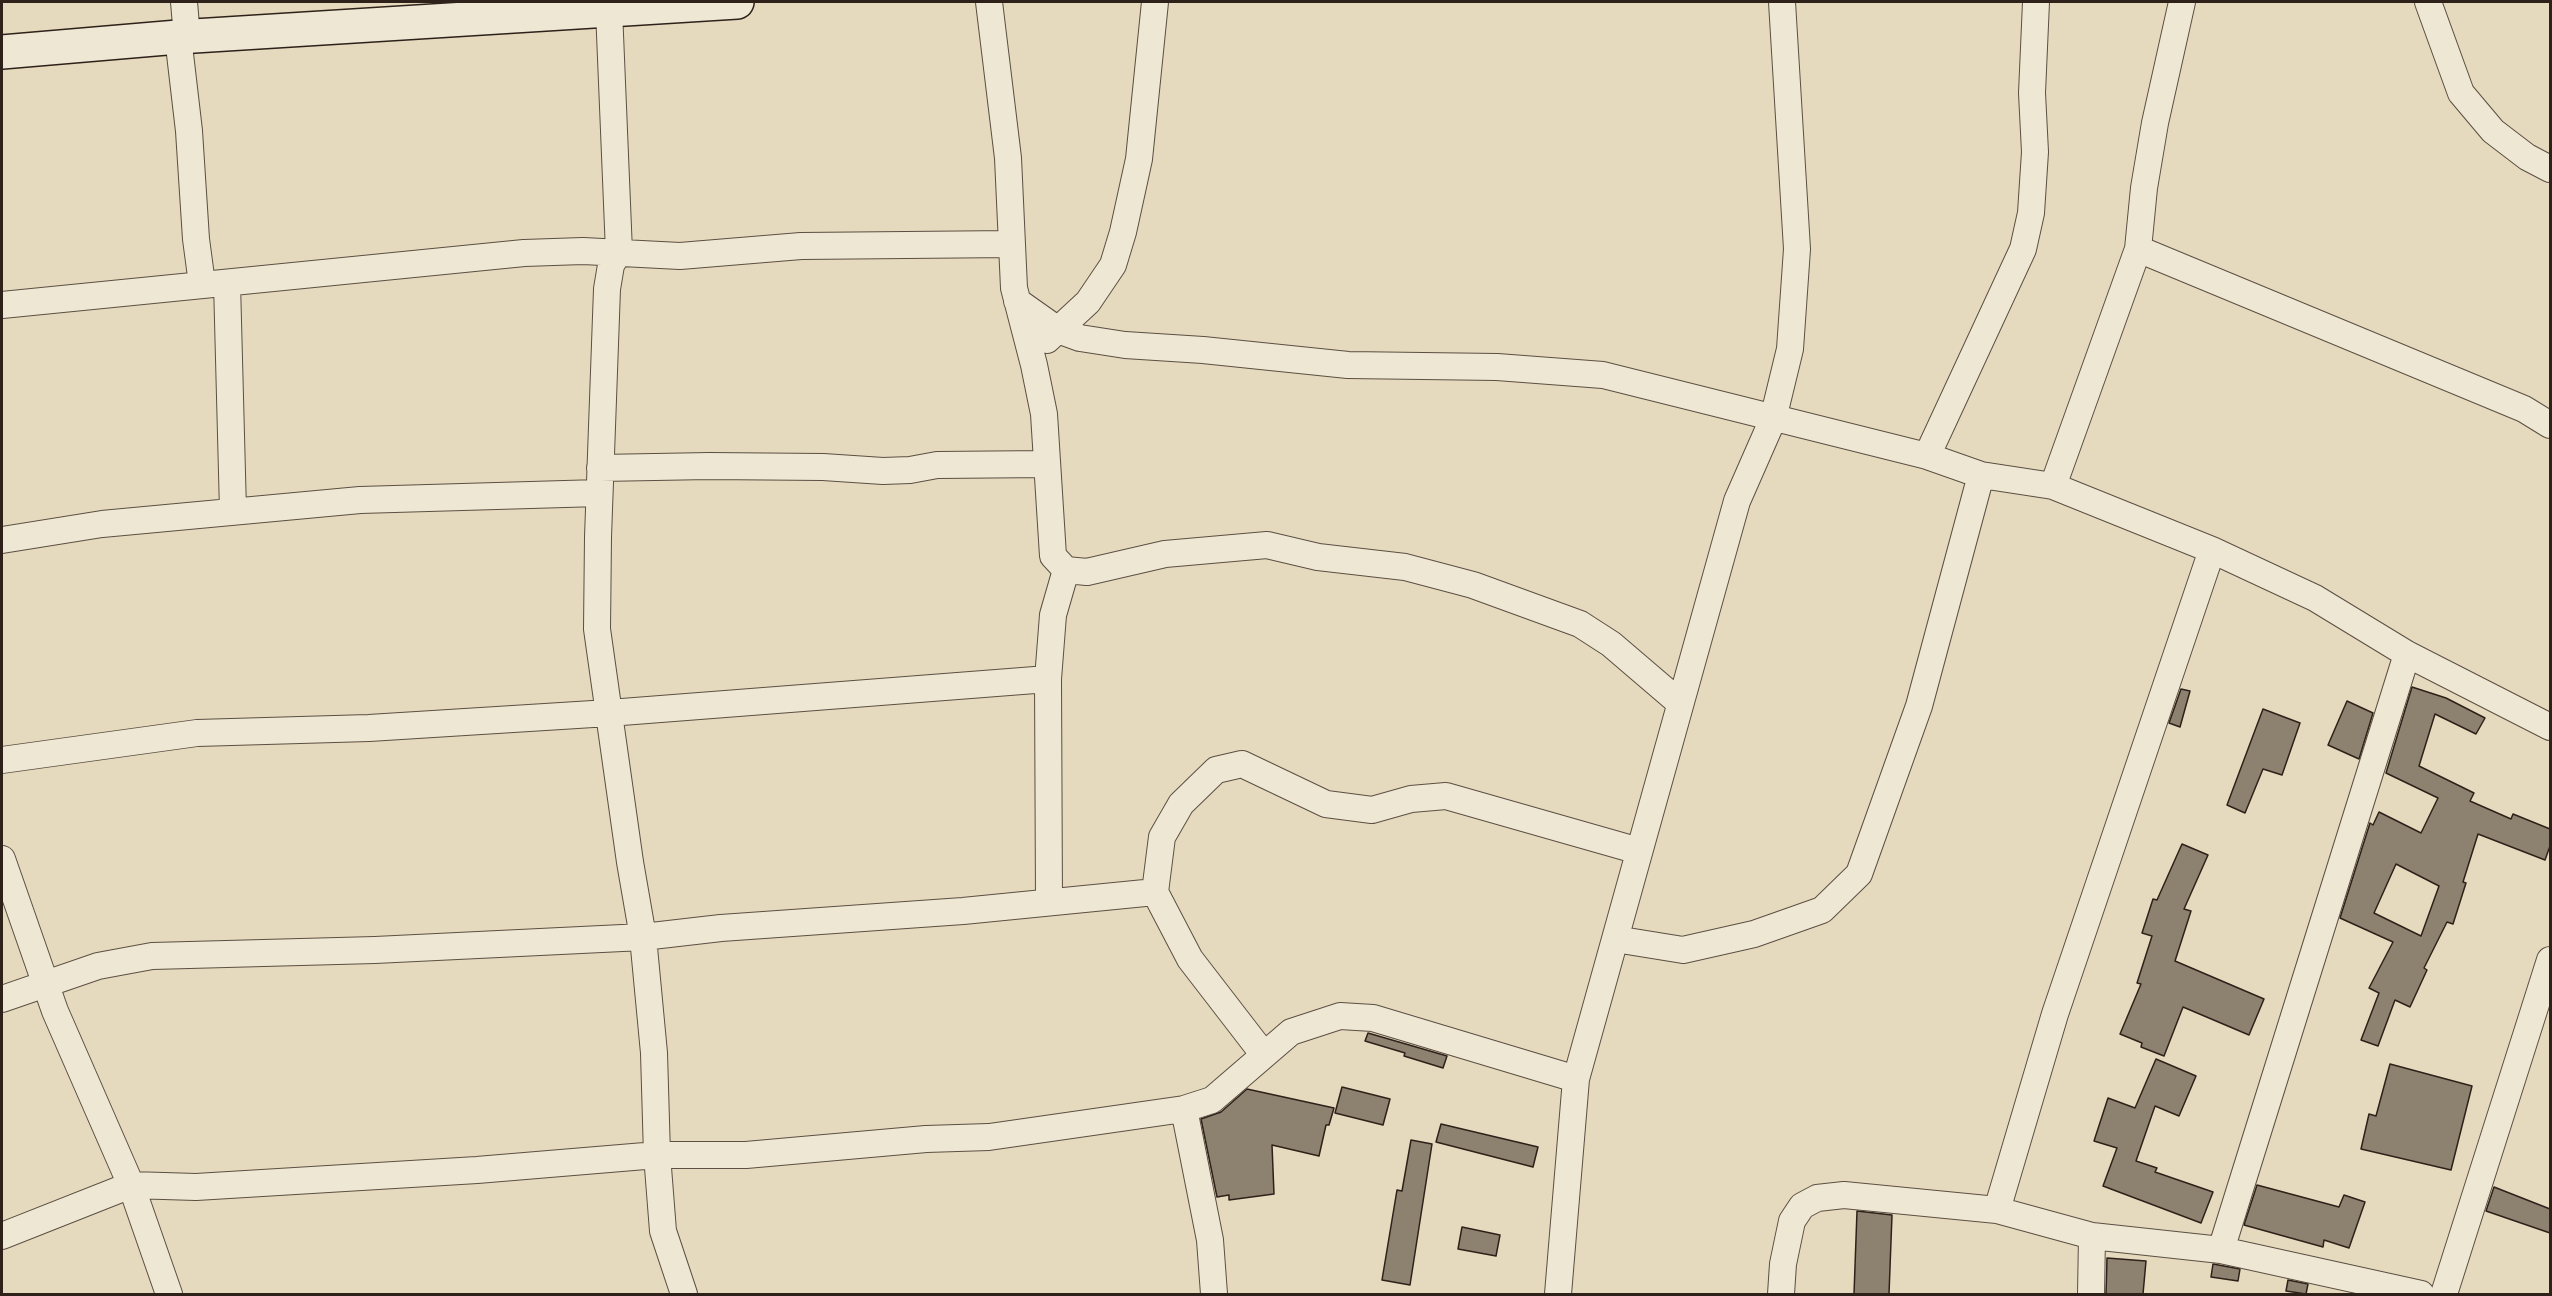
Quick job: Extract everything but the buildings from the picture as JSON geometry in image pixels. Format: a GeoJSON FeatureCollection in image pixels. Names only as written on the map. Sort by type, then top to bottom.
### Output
{"type":"FeatureCollection","features":[{"type":"Feature","properties":{"kind":"main road"},"geometry":{"type":"LineString","coordinates":[[2,52],[516,9],[609,10],[737,2]]}},
{"type":"Feature","properties":{"kind":"street"},"geometry":{"type":"LineString","coordinates":[[184,2],[183,37],[196,239],[215,283],[233,511]]}},
{"type":"Feature","properties":{"kind":"street"},"geometry":{"type":"LineString","coordinates":[[989,2],[1008,158],[1014,288],[1044,414],[1053,556],[1066,570],[1087,572],[1165,554],[1267,545],[1318,557],[1405,567],[1473,585],[1580,624],[1611,644],[1680,703]]}},
{"type":"Feature","properties":{"kind":"street"},"geometry":{"type":"LineString","coordinates":[[1031,354],[1088,302],[1113,266],[1139,159],[1155,2]]}},
{"type":"Feature","properties":{"kind":"street"},"geometry":{"type":"LineString","coordinates":[[1558,1294],[1575,1079],[1737,501],[1773,418],[1790,349],[1797,249],[1782,2]]}},
{"type":"Feature","properties":{"kind":"street"},"geometry":{"type":"LineString","coordinates":[[1927,456],[2023,249],[2031,213],[2035,152],[2032,93],[2036,2]]}},
{"type":"Feature","properties":{"kind":"street"},"geometry":{"type":"LineString","coordinates":[[2053,486],[2138,249],[2144,188],[2155,123],[2182,2]]}},
{"type":"Feature","properties":{"kind":"street"},"geometry":{"type":"LineString","coordinates":[[2428,2],[2461,93],[2493,131],[2527,157],[2550,169]]}},
{"type":"Feature","properties":{"kind":"street"},"geometry":{"type":"LineString","coordinates":[[609,10],[619,252],[611,266],[607,289],[599,493],[597,629],[643,937],[654,1053],[657,1155],[663,1231],[684,1294]]}},
{"type":"Feature","properties":{"kind":"street"},"geometry":{"type":"LineString","coordinates":[[2,305],[524,253],[619,252],[680,256],[801,246],[1011,244]]}},
{"type":"Feature","properties":{"kind":"street"},"geometry":{"type":"LineString","coordinates":[[2138,249],[2524,409],[2550,425]]}},
{"type":"Feature","properties":{"kind":"street"},"geometry":{"type":"LineString","coordinates":[[1017,300],[1058,330],[1080,338],[1125,345],[1203,350],[1348,365],[1497,367],[1603,375],[1927,456],[1981,475],[2053,486],[2212,550],[2314,598],[2407,654],[2550,727]]}},
{"type":"Feature","properties":{"kind":"street"},"geometry":{"type":"LineString","coordinates":[[600,468],[778,466],[883,471],[910,470],[937,465],[1047,464]]}},
{"type":"Feature","properties":{"kind":"street"},"geometry":{"type":"LineString","coordinates":[[1615,939],[1683,950],[1754,934],[1822,910],[1859,874],[1919,706],[1981,475]]}},
{"type":"Feature","properties":{"kind":"street"},"geometry":{"type":"LineString","coordinates":[[2,540],[102,524],[360,500],[599,493]]}},
{"type":"Feature","properties":{"kind":"street"},"geometry":{"type":"LineString","coordinates":[[1997,1210],[2055,1014],[2212,550]]}},
{"type":"Feature","properties":{"kind":"street"},"geometry":{"type":"LineString","coordinates":[[1049,902],[1048,679],[1053,615],[1066,570]]}},
{"type":"Feature","properties":{"kind":"street"},"geometry":{"type":"LineString","coordinates":[[2221,1250],[2407,654]]}},
{"type":"Feature","properties":{"kind":"street"},"geometry":{"type":"LineString","coordinates":[[2,760],[197,733],[369,728],[609,713],[1048,679]]}},
{"type":"Feature","properties":{"kind":"street"},"geometry":{"type":"LineString","coordinates":[[1264,1055],[1190,959],[1155,892],[1162,837],[1181,804],[1216,770],[1242,764],[1326,804],[1372,810],[1411,799],[1446,796],[1639,851]]}},
{"type":"Feature","properties":{"kind":"street"},"geometry":{"type":"LineString","coordinates":[[2,860],[55,1011],[131,1185],[169,1294]]}},
{"type":"Feature","properties":{"kind":"street"},"geometry":{"type":"LineString","coordinates":[[2,999],[98,966],[152,956],[375,950],[643,937],[722,928],[963,911],[1155,892]]}},
{"type":"Feature","properties":{"kind":"street"},"geometry":{"type":"LineString","coordinates":[[2444,1294],[2550,960]]}},
{"type":"Feature","properties":{"kind":"street"},"geometry":{"type":"LineString","coordinates":[[2,1236],[131,1185],[196,1187],[477,1170],[657,1155],[746,1155],[926,1139],[989,1137],[1184,1109],[1212,1100],[1291,1032],[1340,1016],[1373,1018],[1575,1079]]}},
{"type":"Feature","properties":{"kind":"street"},"geometry":{"type":"LineString","coordinates":[[1184,1109],[1210,1240],[1214,1294]]}},
{"type":"Feature","properties":{"kind":"street"},"geometry":{"type":"LineString","coordinates":[[1781,1294],[1783,1264],[1792,1221],[1802,1206],[1817,1198],[1844,1194],[1997,1210],[2092,1236],[2221,1250],[2337,1284],[2421,1294]]}},
{"type":"Feature","properties":{"kind":"street"},"geometry":{"type":"LineString","coordinates":[[2091,1294],[2092,1236]]}}]}
